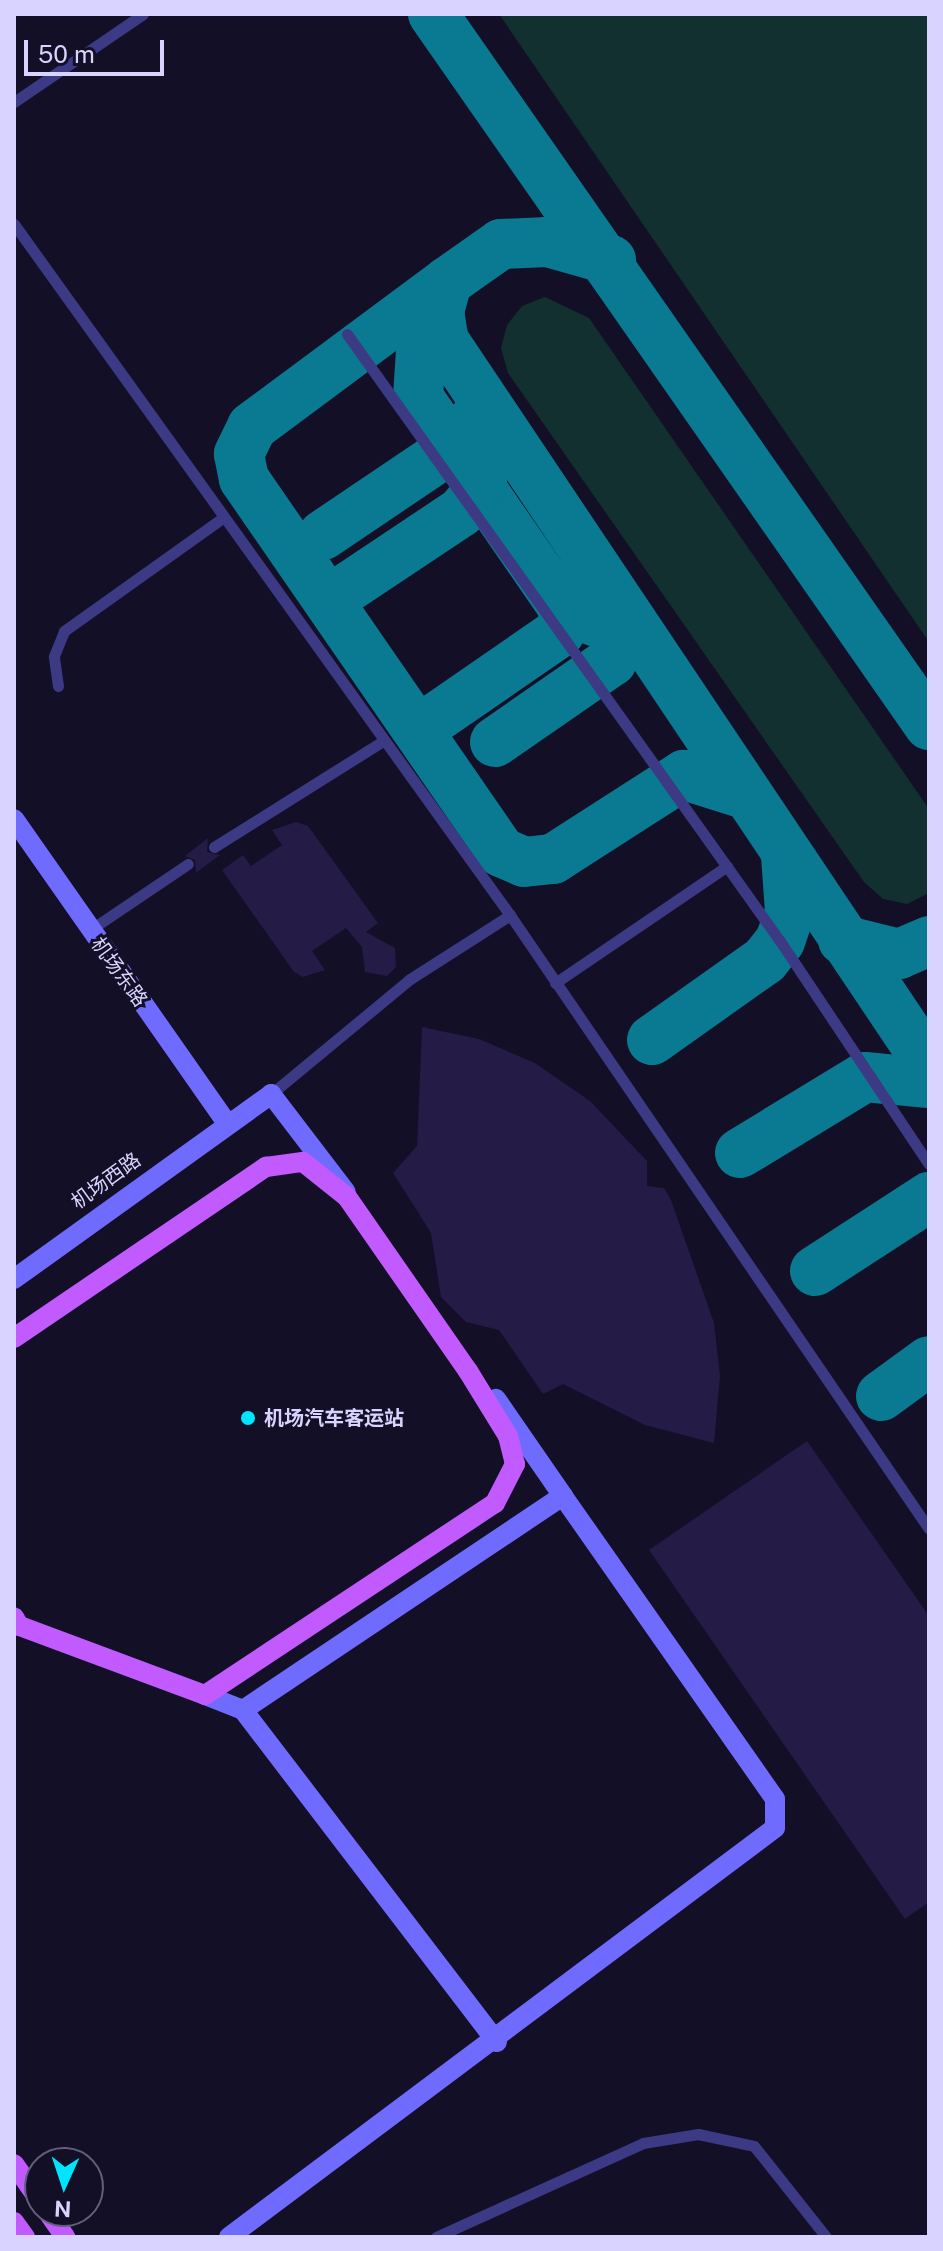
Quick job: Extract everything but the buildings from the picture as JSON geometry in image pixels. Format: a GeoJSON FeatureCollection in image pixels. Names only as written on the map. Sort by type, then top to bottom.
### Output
{"type":"FeatureCollection","features":[{"type":"Feature","properties":{"kind":"main road","name":"机场东路"},"geometry":{"type":"LineString","coordinates":[[14,819],[227,1123]]}},
{"type":"Feature","properties":{"kind":"main road","name":"机场西路"},"geometry":{"type":"LineString","coordinates":[[14,1279],[271,1094]]}},
{"type":"Feature","properties":{"kind":"main road"},"geometry":{"type":"LineString","coordinates":[[229,2237],[767,1840],[779,1814],[563,1496],[271,1094]]}},
{"type":"Feature","properties":{"kind":"main road"},"geometry":{"type":"LineString","coordinates":[[16,1336],[266,1167],[303,1162],[347,1197],[468,1371],[508,1436],[515,1464],[495,1503],[205,1695]]}},
{"type":"Feature","properties":{"kind":"main road"},"geometry":{"type":"LineString","coordinates":[[243,1710],[563,1496]]}},
{"type":"Feature","properties":{"kind":"main road"},"geometry":{"type":"LineString","coordinates":[[16,1624],[243,1710],[497,2042]]}},
{"type":"Feature","properties":{"kind":"main road"},"geometry":{"type":"LineString","coordinates":[[14,2222],[25,2237]]}},
{"type":"Feature","properties":{"kind":"lane"},"geometry":{"type":"LineString","coordinates":[[14,102],[143,14]]}},
{"type":"Feature","properties":{"kind":"lane"},"geometry":{"type":"LineString","coordinates":[[14,224],[380,743],[510,915],[929,1529]]}},
{"type":"Feature","properties":{"kind":"lane"},"geometry":{"type":"LineString","coordinates":[[347,334],[727,866],[929,1164]]}},
{"type":"Feature","properties":{"kind":"lane"},"geometry":{"type":"LineString","coordinates":[[58,686],[54,656],[64,631],[221,519]]}},
{"type":"Feature","properties":{"kind":"lane"},"geometry":{"type":"LineString","coordinates":[[214,847],[380,743]]}},
{"type":"Feature","properties":{"kind":"lane"},"geometry":{"type":"LineString","coordinates":[[89,930],[188,864]]}},
{"type":"Feature","properties":{"kind":"lane"},"geometry":{"type":"LineString","coordinates":[[555,983],[727,866]]}},
{"type":"Feature","properties":{"kind":"lane"},"geometry":{"type":"LineString","coordinates":[[271,1094],[410,979],[510,915]]}},
{"type":"Feature","properties":{"kind":"lane"},"geometry":{"type":"LineString","coordinates":[[436,2237],[643,2143],[698,2134],[754,2146],[826,2237]]}},
{"type":"Feature","properties":{"kind":"green space"},"geometry":{"type":"Polygon","coordinates":[[[499,14],[929,14],[929,642],[499,14]]]}},
{"type":"Feature","properties":{"kind":"green space"},"geometry":{"type":"Polygon","coordinates":[[[545,297],[589,318],[929,809],[929,893],[907,904],[883,899],[864,882],[508,373],[501,348],[507,325],[522,306],[545,297]]]}},
{"type":"Feature","properties":{"kind":"taxiway"},"geometry":{"type":"LineString","coordinates":[[433,14],[929,725]]}},
{"type":"Feature","properties":{"kind":"taxiway"},"geometry":{"type":"LineString","coordinates":[[611,260],[548,242],[501,244],[447,282],[439,311],[444,341],[929,1065]]}},
{"type":"Feature","properties":{"kind":"taxiway"},"geometry":{"type":"LineString","coordinates":[[447,282],[252,427],[239,454],[244,479],[501,852],[524,862],[553,859],[684,775],[745,794]]}},
{"type":"Feature","properties":{"kind":"taxiway"},"geometry":{"type":"LineString","coordinates":[[422,335],[418,397],[565,610],[641,639]]}},
{"type":"Feature","properties":{"kind":"taxiway"},"geometry":{"type":"LineString","coordinates":[[323,535],[452,448],[472,421]]}},
{"type":"Feature","properties":{"kind":"taxiway"},"geometry":{"type":"LineString","coordinates":[[341,592],[461,512],[480,489],[486,458]]}},
{"type":"Feature","properties":{"kind":"taxiway"},"geometry":{"type":"LineString","coordinates":[[434,719],[560,632],[574,582]]}},
{"type":"Feature","properties":{"kind":"taxiway"},"geometry":{"type":"LineString","coordinates":[[495,742],[612,661],[628,621]]}},
{"type":"Feature","properties":{"kind":"taxiway"},"geometry":{"type":"LineString","coordinates":[[652,1040],[765,960],[780,941],[790,912],[786,855]]}},
{"type":"Feature","properties":{"kind":"taxiway"},"geometry":{"type":"LineString","coordinates":[[843,940],[899,954],[929,941]]}},
{"type":"Feature","properties":{"kind":"taxiway"},"geometry":{"type":"LineString","coordinates":[[740,1153],[865,1077],[929,1083]]}},
{"type":"Feature","properties":{"kind":"taxiway"},"geometry":{"type":"LineString","coordinates":[[815,1271],[929,1197]]}},
{"type":"Feature","properties":{"kind":"taxiway"},"geometry":{"type":"LineString","coordinates":[[881,1396],[929,1361]]}},
{"type":"Feature","properties":{"kind":"place","name":"机场汽车客运站"},"geometry":{"type":"Point","coordinates":[248,1418]}}]}
